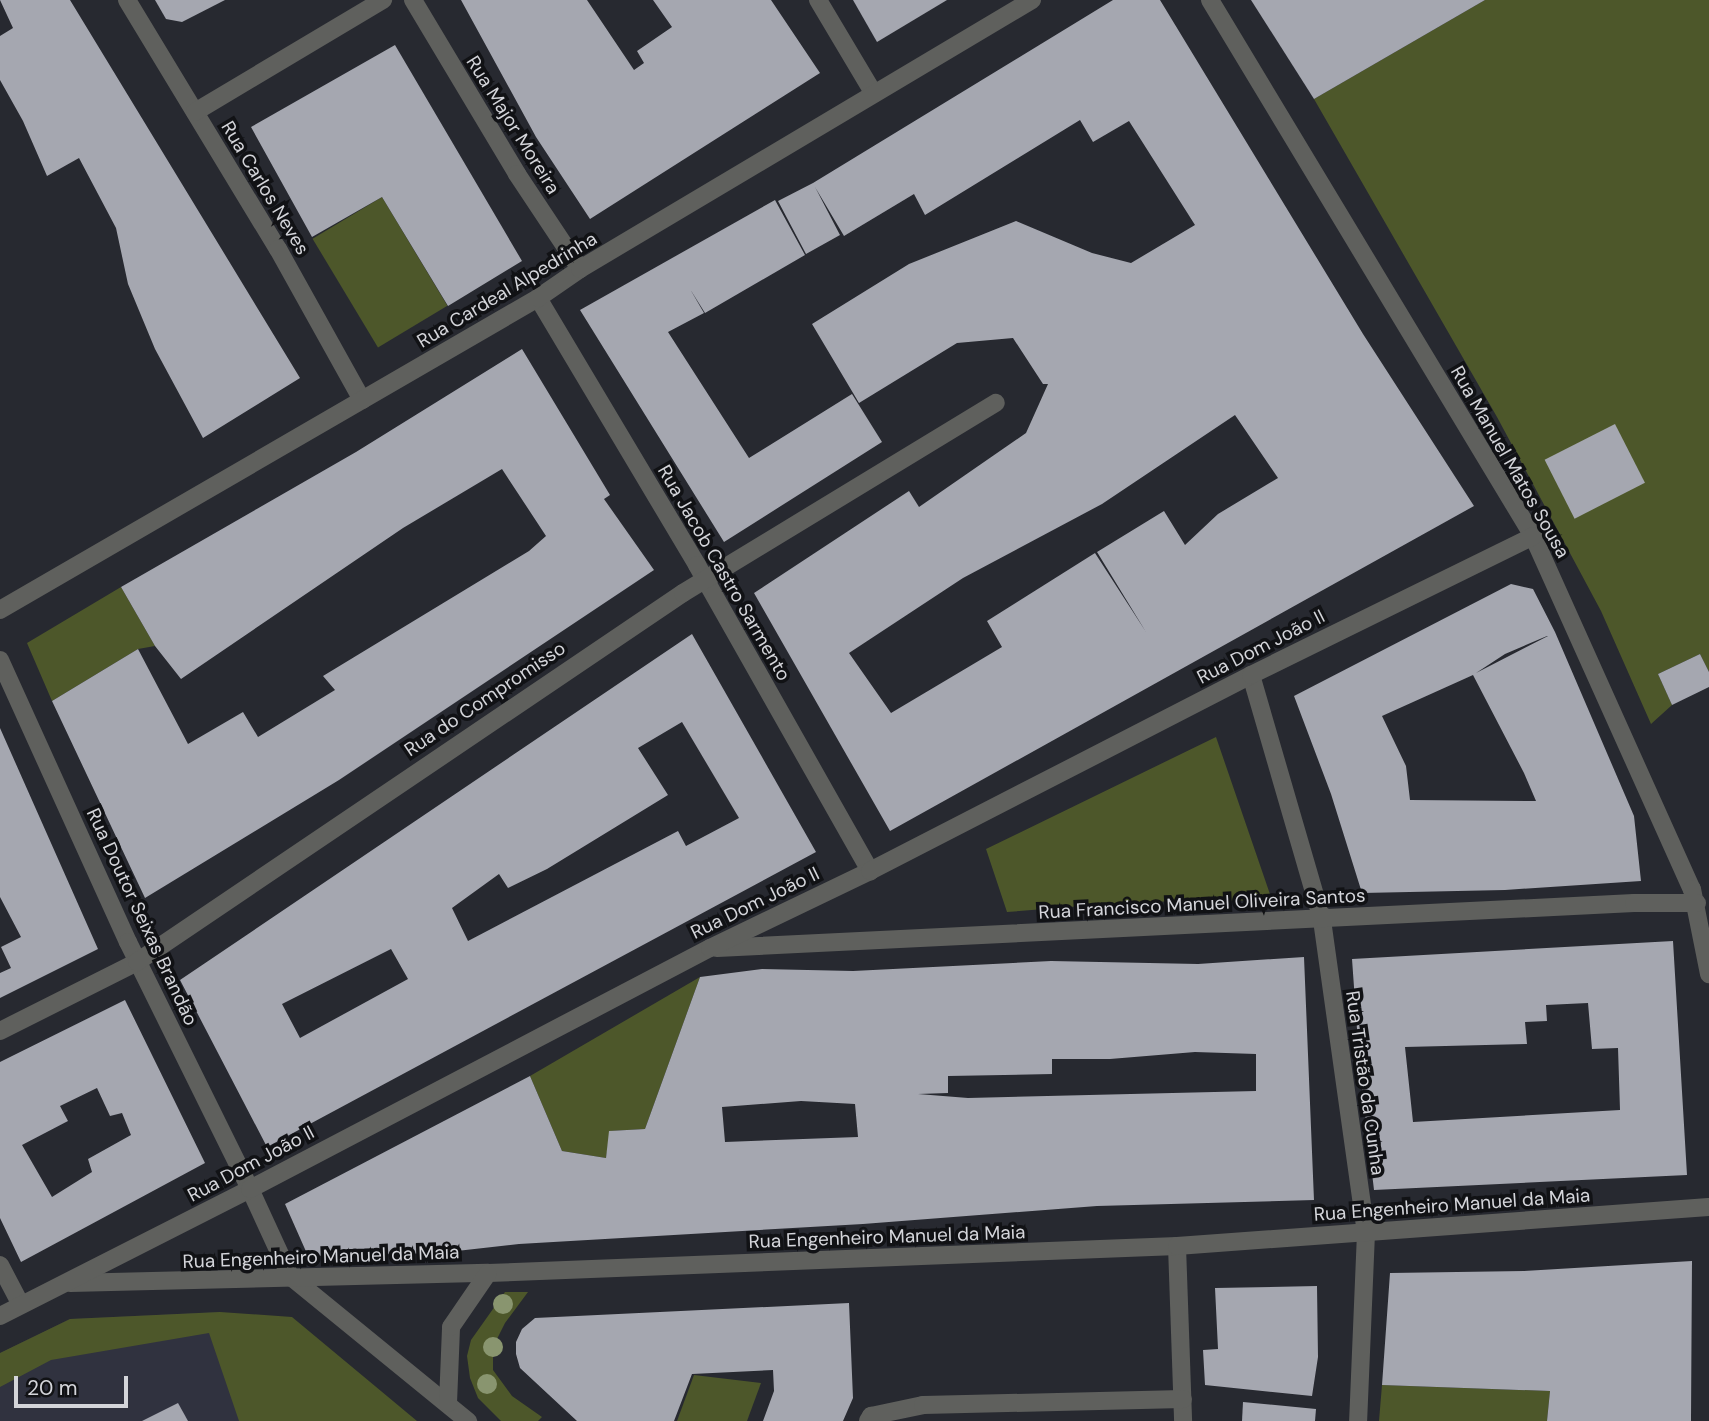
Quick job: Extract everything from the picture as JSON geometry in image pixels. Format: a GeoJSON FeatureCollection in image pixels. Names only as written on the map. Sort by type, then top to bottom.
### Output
{"type":"FeatureCollection","features":[{"type":"Feature","properties":{"kind":"street","name":"Rua Carlos Neves"},"geometry":{"type":"LineString","coordinates":[[127,0],[362,400]]}},
{"type":"Feature","properties":{"kind":"street"},"geometry":{"type":"LineString","coordinates":[[195,112],[383,0]]}},
{"type":"Feature","properties":{"kind":"street","name":"Rua Major Moreira"},"geometry":{"type":"LineString","coordinates":[[413,0],[517,174],[580,269]]}},
{"type":"Feature","properties":{"kind":"street"},"geometry":{"type":"LineString","coordinates":[[818,0],[874,94]]}},
{"type":"Feature","properties":{"kind":"street","name":"Rua Cardeal Alpedrinha"},"geometry":{"type":"LineString","coordinates":[[0,610],[538,298],[580,269],[1032,0]]}},
{"type":"Feature","properties":{"kind":"street","name":"Rua Manuel Matos Sousa"},"geometry":{"type":"LineString","coordinates":[[1210,0],[1533,536],[1697,903],[1709,974]]}},
{"type":"Feature","properties":{"kind":"street","name":"Rua Jacob Castro Sarmento"},"geometry":{"type":"LineString","coordinates":[[538,298],[705,580],[870,871]]}},
{"type":"Feature","properties":{"kind":"street","name":"Rua do Compromisso"},"geometry":{"type":"LineString","coordinates":[[0,1031],[137,962],[398,783],[705,580],[996,403]]}},
{"type":"Feature","properties":{"kind":"street","name":"Rua Dom João II"},"geometry":{"type":"LineString","coordinates":[[0,1316],[250,1189],[710,948],[870,871],[1251,675],[1533,536]]}},
{"type":"Feature","properties":{"kind":"street","name":"Rua Doutor Seixas Brandão"},"geometry":{"type":"LineString","coordinates":[[0,660],[137,962],[250,1189],[289,1276]]}},
{"type":"Feature","properties":{"kind":"street","name":"Rua Tristão da Cunha"},"geometry":{"type":"LineString","coordinates":[[1251,675],[1322,919],[1366,1233],[1358,1421]]}},
{"type":"Feature","properties":{"kind":"street","name":"Rua Francisco Manuel Oliveira Santos"},"geometry":{"type":"LineString","coordinates":[[710,948],[1697,903]]}},
{"type":"Feature","properties":{"kind":"street","name":"Rua Engenheiro Manuel da Maia"},"geometry":{"type":"LineString","coordinates":[[66,1283],[488,1273],[1177,1246],[1709,1207]]}},
{"type":"Feature","properties":{"kind":"street"},"geometry":{"type":"LineString","coordinates":[[1177,1246],[1183,1421]]}},
{"type":"Feature","properties":{"kind":"street"},"geometry":{"type":"LineString","coordinates":[[0,1265],[22,1305]]}},
{"type":"Feature","properties":{"kind":"street"},"geometry":{"type":"LineString","coordinates":[[448,1403],[451,1327],[488,1273]]}},
{"type":"Feature","properties":{"kind":"street"},"geometry":{"type":"LineString","coordinates":[[289,1276],[468,1421]]}},
{"type":"Feature","properties":{"kind":"street"},"geometry":{"type":"LineString","coordinates":[[868,1421],[871,1416],[923,1405],[1183,1399]]}},
{"type":"Feature","properties":{"kind":"shaded area"},"geometry":{"type":"Polygon","coordinates":[[[220,1312],[259,1421],[0,1421],[0,1353],[70,1319],[220,1312]]]}},
{"type":"Feature","properties":{"kind":"green space"},"geometry":{"type":"Polygon","coordinates":[[[1485,0],[1709,0],[1709,672],[1700,654],[1658,674],[1672,705],[1651,724],[1601,611],[1497,417],[1314,99],[1485,0]]]}},
{"type":"Feature","properties":{"kind":"green space"},"geometry":{"type":"Polygon","coordinates":[[[382,197],[447,306],[378,348],[313,239],[382,197]]]}},
{"type":"Feature","properties":{"kind":"green space"},"geometry":{"type":"Polygon","coordinates":[[[121,587],[155,646],[138,649],[52,701],[27,643],[121,587]]]}},
{"type":"Feature","properties":{"kind":"green space"},"geometry":{"type":"Polygon","coordinates":[[[1216,737],[1272,900],[1133,902],[1007,912],[986,849],[1216,737]]]}},
{"type":"Feature","properties":{"kind":"green space"},"geometry":{"type":"Polygon","coordinates":[[[700,977],[645,1129],[610,1131],[606,1158],[562,1151],[530,1076],[700,977]]]}},
{"type":"Feature","properties":{"kind":"green space"},"geometry":{"type":"Polygon","coordinates":[[[505,1292],[528,1292],[505,1323],[493,1347],[493,1370],[512,1396],[542,1417],[538,1421],[501,1421],[478,1398],[470,1378],[467,1356],[471,1340],[505,1292]]]}},
{"type":"Feature","properties":{"kind":"green space"},"geometry":{"type":"Polygon","coordinates":[[[220,1312],[292,1317],[417,1421],[239,1421],[209,1333],[51,1360],[0,1387],[0,1353],[70,1319],[220,1312]]]}},
{"type":"Feature","properties":{"kind":"green space"},"geometry":{"type":"Polygon","coordinates":[[[694,1375],[761,1383],[747,1421],[677,1421],[694,1375]]]}},
{"type":"Feature","properties":{"kind":"green space"},"geometry":{"type":"Polygon","coordinates":[[[1382,1385],[1550,1391],[1547,1421],[1379,1421],[1382,1385]]]}},
{"type":"Feature","properties":{"kind":"building"},"geometry":{"type":"Polygon","coordinates":[[[0,0],[70,0],[300,378],[203,438],[155,349],[128,284],[116,228],[79,158],[47,176],[23,121],[0,80],[0,36],[13,28],[0,0]]]}},
{"type":"Feature","properties":{"kind":"building"},"geometry":{"type":"Polygon","coordinates":[[[155,0],[225,0],[182,22],[166,19],[155,0]]]}},
{"type":"Feature","properties":{"kind":"building"},"geometry":{"type":"Polygon","coordinates":[[[461,0],[587,0],[634,70],[644,63],[637,51],[672,27],[653,0],[771,0],[820,73],[590,219],[536,137],[461,0]]]}},
{"type":"Feature","properties":{"kind":"building"},"geometry":{"type":"Polygon","coordinates":[[[853,0],[947,0],[877,42],[853,0]]]}},
{"type":"Feature","properties":{"kind":"building"},"geometry":{"type":"Polygon","coordinates":[[[1113,0],[1160,0],[1363,334],[1474,506],[890,831],[754,593],[909,491],[919,507],[1026,433],[1048,384],[1043,384],[1013,338],[957,343],[859,403],[812,324],[909,264],[1016,221],[1092,253],[1131,263],[1195,225],[1129,121],[1093,142],[1080,120],[925,215],[914,194],[844,236],[815,187],[840,235],[806,254],[778,201],[813,183],[1113,0]],[[1235,415],[1102,504],[963,578],[849,653],[891,713],[1002,647],[987,621],[1095,553],[1146,632],[1097,552],[1164,511],[1185,545],[1218,514],[1278,478],[1235,415]]]}},
{"type":"Feature","properties":{"kind":"building"},"geometry":{"type":"Polygon","coordinates":[[[1251,0],[1485,0],[1314,99],[1251,0]]]}},
{"type":"Feature","properties":{"kind":"building"},"geometry":{"type":"Polygon","coordinates":[[[395,45],[522,261],[448,306],[382,197],[312,237],[251,127],[395,45]]]}},
{"type":"Feature","properties":{"kind":"building"},"geometry":{"type":"Polygon","coordinates":[[[775,200],[805,255],[705,313],[690,289],[704,313],[668,332],[749,458],[852,394],[882,442],[724,542],[580,310],[775,200]]]}},
{"type":"Feature","properties":{"kind":"building"},"geometry":{"type":"Polygon","coordinates":[[[522,349],[610,495],[604,499],[654,570],[339,780],[145,898],[52,701],[138,649],[188,744],[243,712],[258,737],[335,690],[323,676],[529,551],[546,536],[502,469],[403,528],[181,679],[155,646],[121,587],[356,452],[522,349]]]}},
{"type":"Feature","properties":{"kind":"building"},"geometry":{"type":"Polygon","coordinates":[[[1615,424],[1645,483],[1575,519],[1545,460],[1615,424]]]}},
{"type":"Feature","properties":{"kind":"building"},"geometry":{"type":"Polygon","coordinates":[[[1511,584],[1533,589],[1555,632],[1634,816],[1641,881],[1505,890],[1362,893],[1331,794],[1294,696],[1511,584]],[[1548,636],[1505,654],[1476,673],[1548,636]],[[1473,675],[1382,716],[1406,766],[1410,800],[1536,801],[1524,773],[1473,675]]]}},
{"type":"Feature","properties":{"kind":"building"},"geometry":{"type":"Polygon","coordinates":[[[692,634],[816,852],[267,1147],[180,980],[692,634]],[[682,722],[638,748],[668,795],[547,869],[508,888],[499,874],[452,908],[468,941],[678,831],[686,846],[739,818],[682,722]],[[391,949],[282,1004],[300,1038],[408,979],[391,949]]]}},
{"type":"Feature","properties":{"kind":"building"},"geometry":{"type":"Polygon","coordinates":[[[1700,654],[1709,672],[1709,687],[1672,705],[1658,674],[1700,654]]]}},
{"type":"Feature","properties":{"kind":"building"},"geometry":{"type":"Polygon","coordinates":[[[0,728],[98,949],[0,998],[0,973],[11,968],[1,947],[21,937],[0,897],[0,728]]]}},
{"type":"Feature","properties":{"kind":"building"},"geometry":{"type":"Polygon","coordinates":[[[1673,941],[1687,1175],[1374,1190],[1360,1071],[1352,959],[1673,941]],[[1588,1003],[1546,1005],[1547,1021],[1525,1022],[1527,1044],[1405,1047],[1413,1122],[1620,1110],[1618,1048],[1592,1049],[1588,1003]]]}},
{"type":"Feature","properties":{"kind":"building"},"geometry":{"type":"Polygon","coordinates":[[[1304,957],[1314,1200],[1097,1206],[863,1224],[519,1244],[439,1253],[308,1256],[285,1204],[530,1076],[562,1151],[606,1158],[609,1131],[645,1129],[700,977],[762,969],[853,971],[1051,961],[1198,964],[1304,957]],[[1195,1052],[1110,1059],[1052,1059],[1052,1074],[948,1076],[948,1093],[918,1094],[968,1098],[1256,1091],[1256,1054],[1195,1052]],[[801,1101],[722,1107],[725,1142],[858,1137],[855,1104],[801,1101]]]}},
{"type":"Feature","properties":{"kind":"building"},"geometry":{"type":"Polygon","coordinates":[[[125,1000],[205,1163],[21,1262],[0,1218],[0,1062],[125,1000]],[[97,1088],[60,1106],[68,1121],[22,1145],[52,1197],[92,1172],[88,1159],[131,1135],[122,1113],[110,1116],[97,1088]]]}},
{"type":"Feature","properties":{"kind":"building"},"geometry":{"type":"Polygon","coordinates":[[[1692,1261],[1691,1421],[1547,1421],[1550,1391],[1382,1385],[1390,1273],[1524,1271],[1692,1261]]]}},
{"type":"Feature","properties":{"kind":"building"},"geometry":{"type":"Polygon","coordinates":[[[1317,1286],[1318,1357],[1312,1396],[1205,1385],[1203,1350],[1218,1349],[1215,1288],[1317,1286]]]}},
{"type":"Feature","properties":{"kind":"building"},"geometry":{"type":"Polygon","coordinates":[[[849,1303],[853,1398],[843,1421],[763,1421],[774,1391],[773,1370],[692,1374],[674,1421],[577,1421],[520,1368],[516,1354],[516,1342],[522,1329],[535,1318],[849,1303]]]}},
{"type":"Feature","properties":{"kind":"building"},"geometry":{"type":"Polygon","coordinates":[[[1243,1402],[1316,1409],[1315,1421],[1242,1421],[1243,1402]]]}},
{"type":"Feature","properties":{"kind":"building"},"geometry":{"type":"Polygon","coordinates":[[[178,1403],[188,1421],[142,1421],[178,1403]]]}}]}
